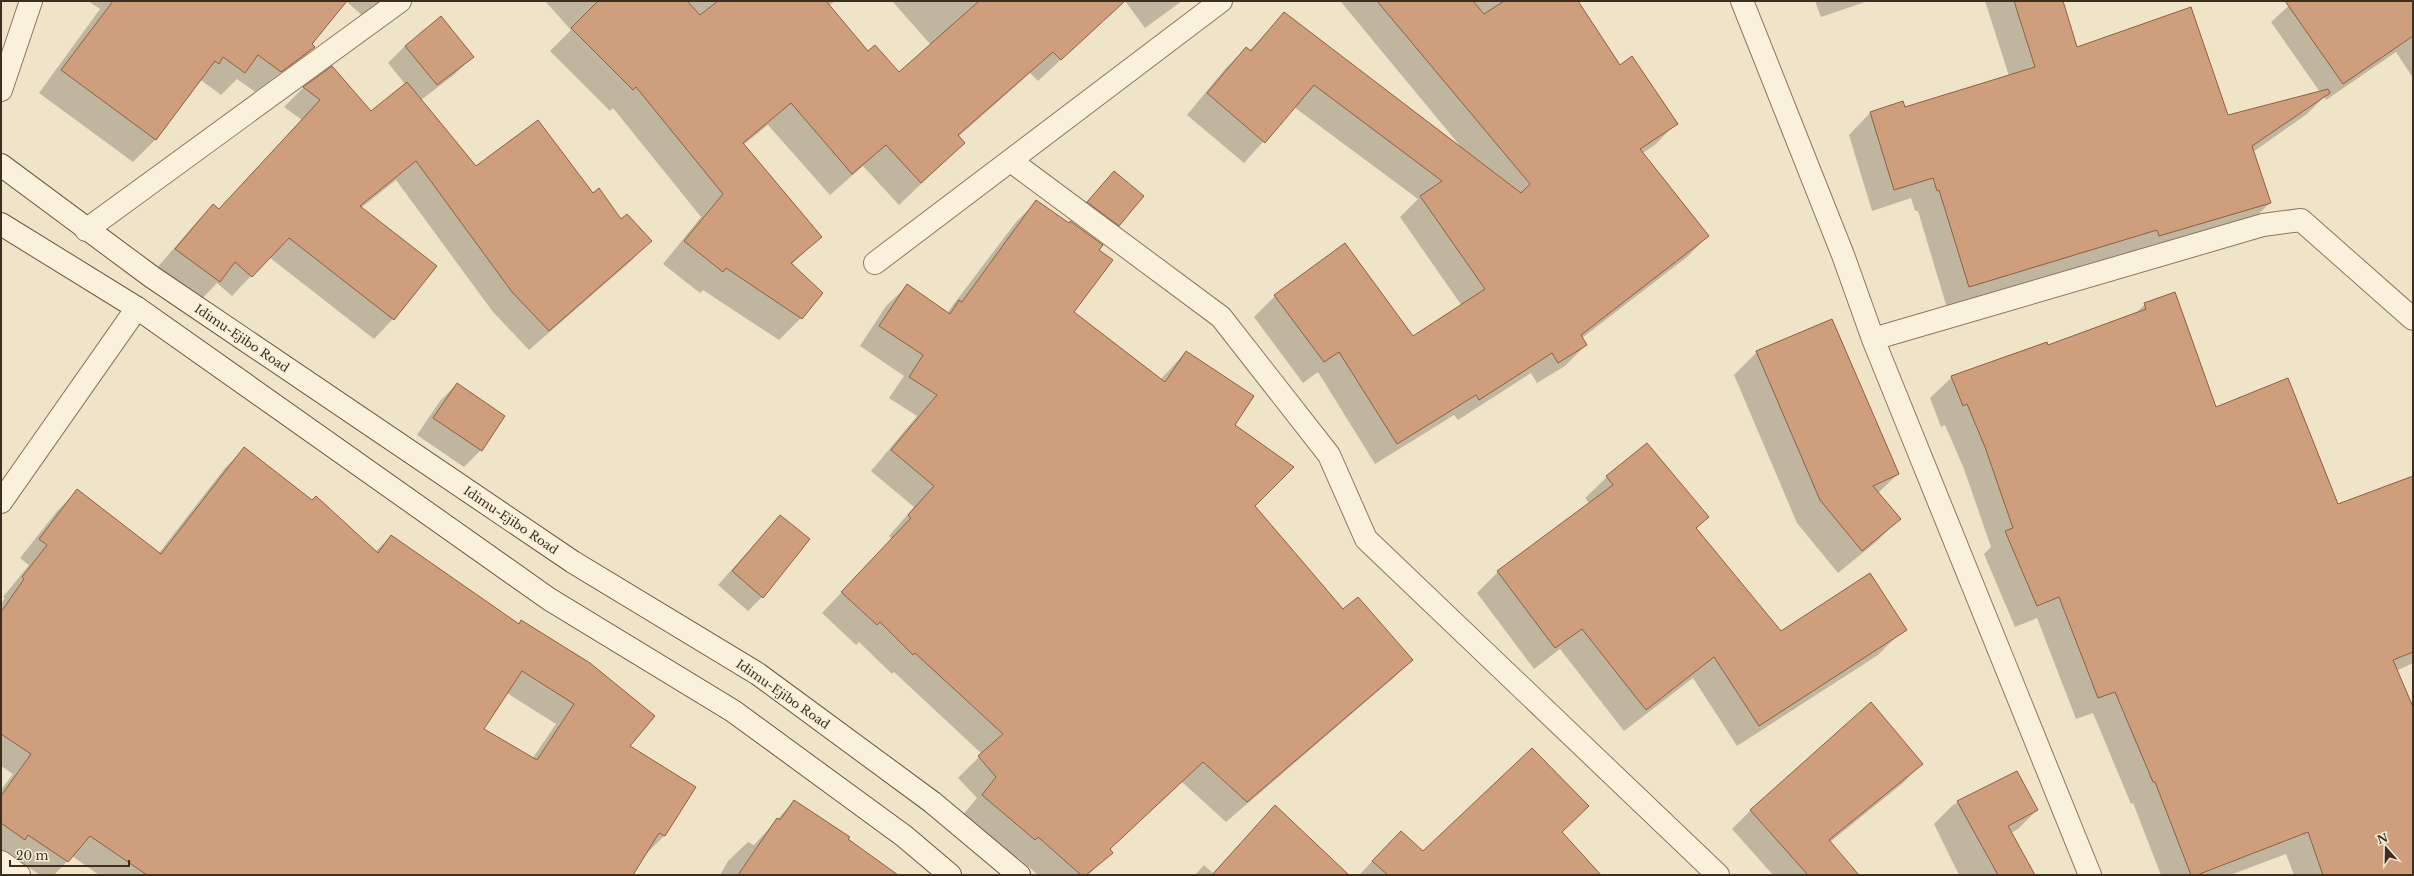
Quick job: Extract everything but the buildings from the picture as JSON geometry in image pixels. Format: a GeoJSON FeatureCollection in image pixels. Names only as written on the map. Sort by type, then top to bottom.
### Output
{"type":"FeatureCollection","features":[{"type":"Feature","properties":{"kind":"street"},"geometry":{"type":"LineString","coordinates":[[1,90],[31,1]]}},
{"type":"Feature","properties":{"kind":"street"},"geometry":{"type":"LineString","coordinates":[[86,230],[400,1]]}},
{"type":"Feature","properties":{"kind":"street"},"geometry":{"type":"LineString","coordinates":[[874,263],[1221,1]]}},
{"type":"Feature","properties":{"kind":"street"},"geometry":{"type":"LineString","coordinates":[[1742,1],[1843,255],[1873,338],[2090,875]]}},
{"type":"Feature","properties":{"kind":"street"},"geometry":{"type":"LineString","coordinates":[[1011,160],[1221,317],[1329,455],[1366,539],[1718,875]]}},
{"type":"Feature","properties":{"kind":"street","name":"Idimu-Ejibo Road"},"geometry":{"type":"LineString","coordinates":[[1,165],[86,230],[152,277],[573,562],[758,674],[932,802],[1019,875]]}},
{"type":"Feature","properties":{"kind":"street"},"geometry":{"type":"LineString","coordinates":[[1873,338],[2263,225],[2301,220],[2413,319]]}},
{"type":"Feature","properties":{"kind":"street"},"geometry":{"type":"LineString","coordinates":[[1,224],[137,308],[549,599],[733,711],[904,836],[950,875]]}},
{"type":"Feature","properties":{"kind":"street"},"geometry":{"type":"LineString","coordinates":[[1,502],[137,308]]}},
{"type":"Feature","properties":{"kind":"street"},"geometry":{"type":"LineString","coordinates":[[1,862],[19,875]]}}]}
